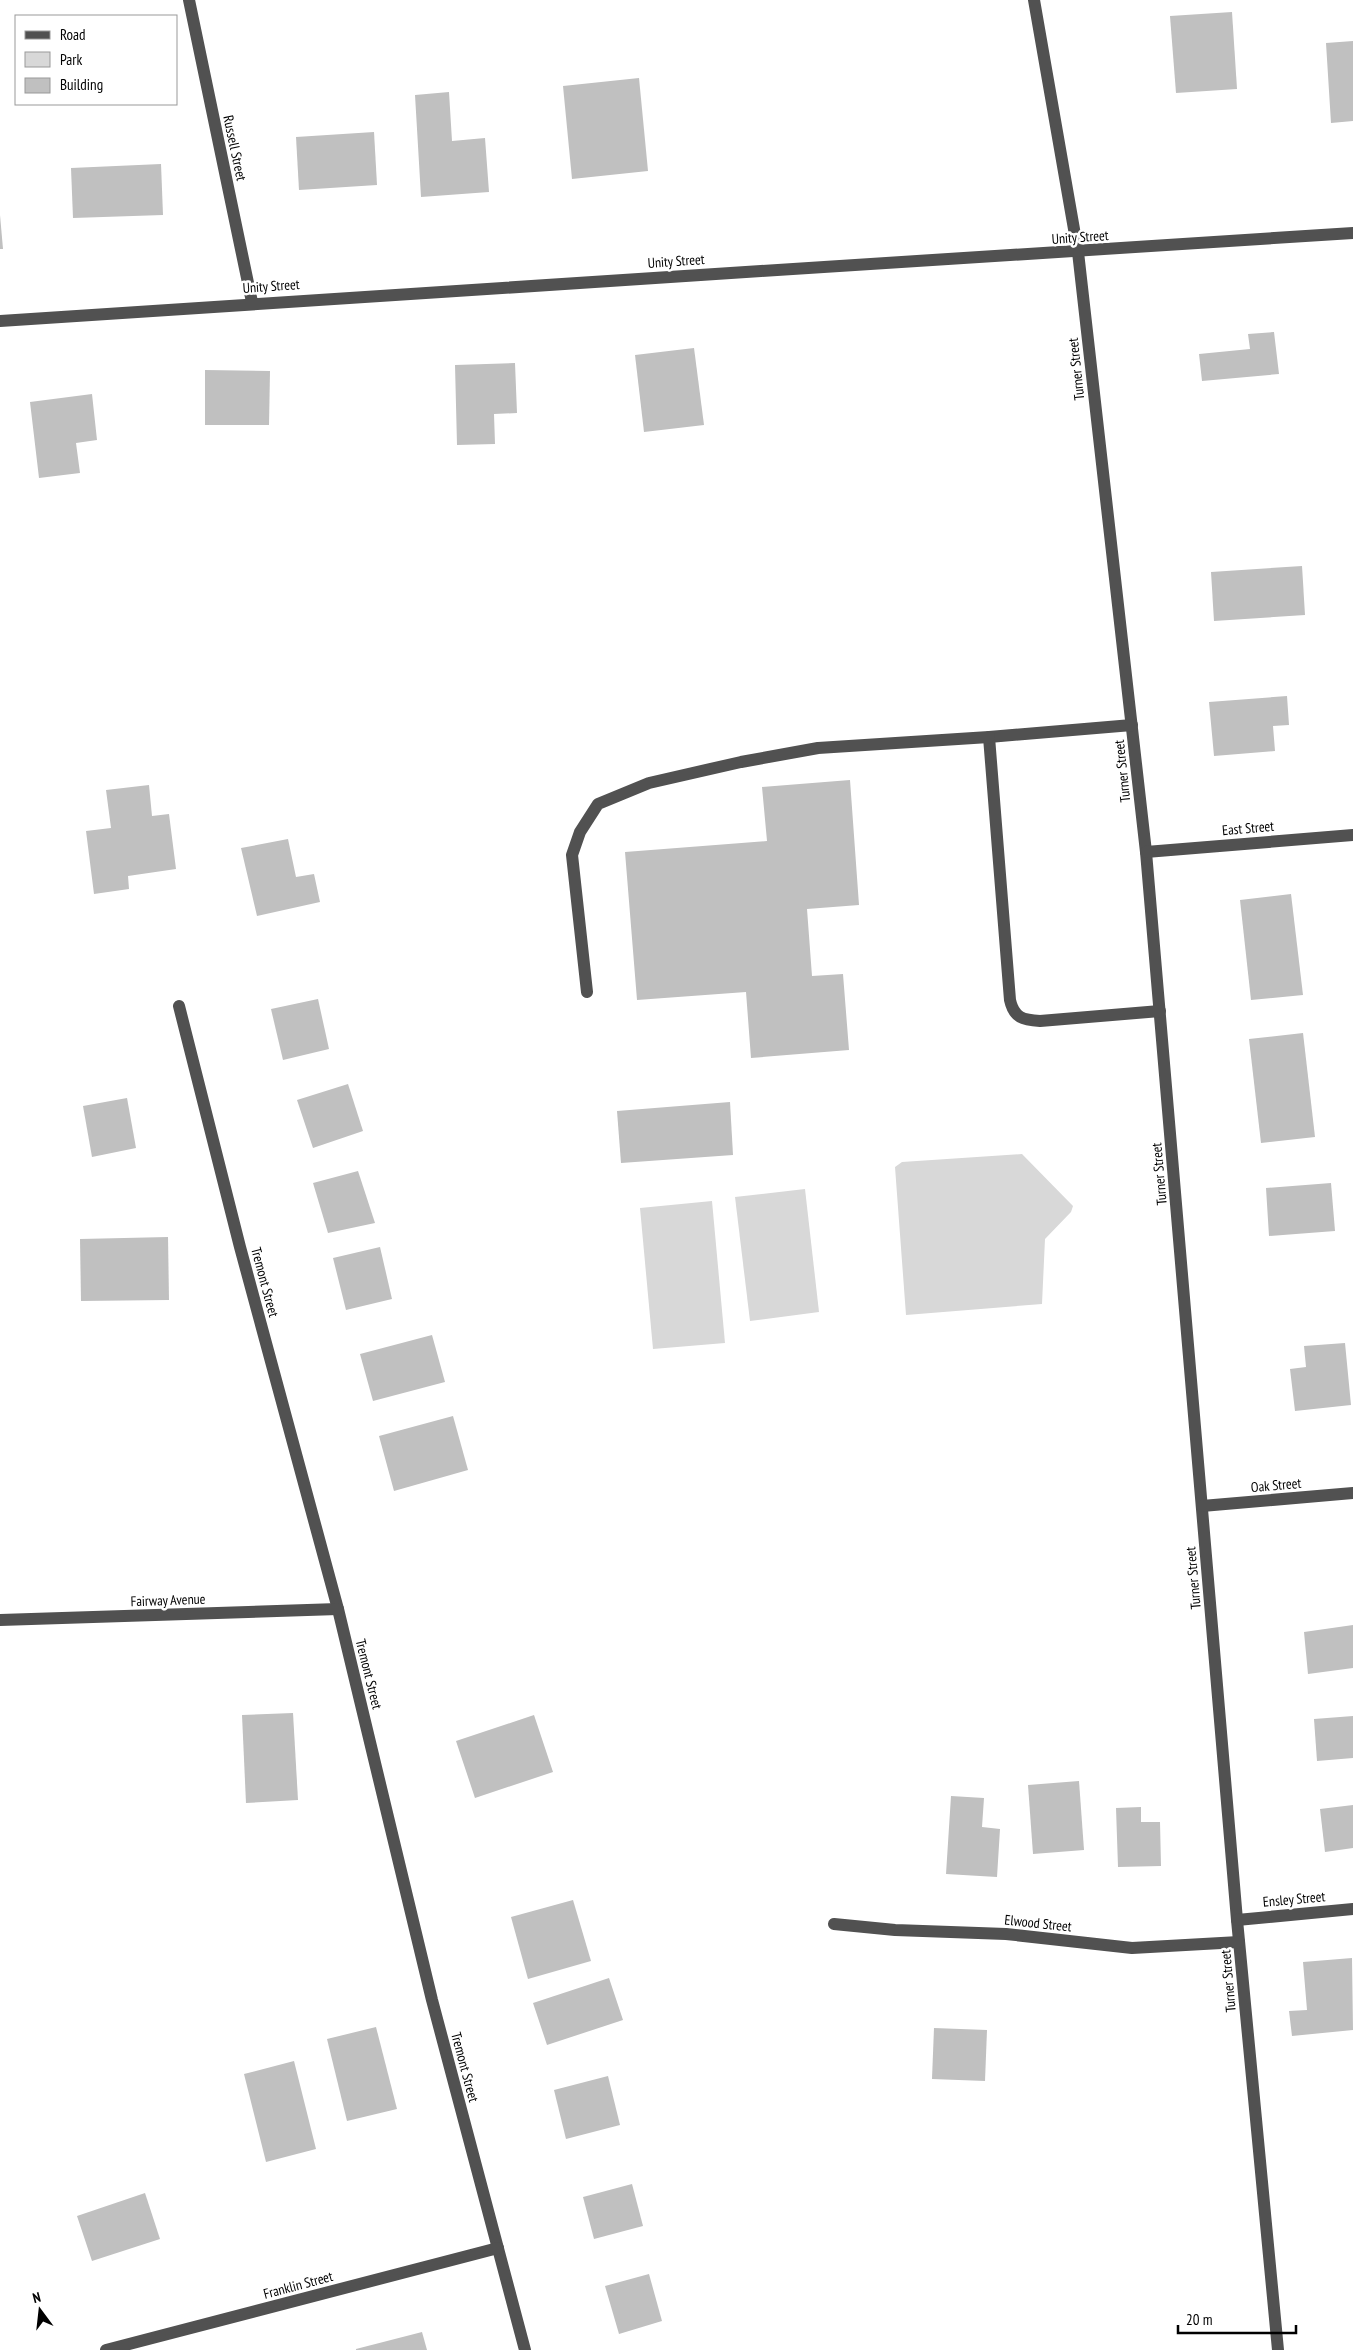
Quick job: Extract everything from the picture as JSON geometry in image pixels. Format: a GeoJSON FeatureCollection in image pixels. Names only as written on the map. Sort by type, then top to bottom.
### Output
{"type":"FeatureCollection","features":[{"type":"Feature","properties":{"kind":"street","name":"Russell Street"},"geometry":{"type":"LineString","coordinates":[[189,0],[252,302]]}},
{"type":"Feature","properties":{"kind":"street","name":"Turner Street"},"geometry":{"type":"LineString","coordinates":[[1034,0],[1078,252],[1146,852],[1237,1920],[1278,2350]]}},
{"type":"Feature","properties":{"kind":"street","name":"Unity Street"},"geometry":{"type":"LineString","coordinates":[[0,321],[252,302],[1078,252],[1353,233]]}},
{"type":"Feature","properties":{"kind":"street"},"geometry":{"type":"LineString","coordinates":[[588,992],[572,855],[580,832],[598,804],[649,783],[741,762],[818,748],[989,738],[1132,726]]}},
{"type":"Feature","properties":{"kind":"street"},"geometry":{"type":"LineString","coordinates":[[989,738],[1012,1011],[1022,1020],[1040,1021],[1160,1011]]}},
{"type":"Feature","properties":{"kind":"street","name":"East Street"},"geometry":{"type":"LineString","coordinates":[[1146,852],[1353,835]]}},
{"type":"Feature","properties":{"kind":"street","name":"Tremont Street"},"geometry":{"type":"LineString","coordinates":[[179,1006],[240,1247],[338,1609],[432,2000],[525,2350]]}},
{"type":"Feature","properties":{"kind":"street","name":"Oak Street"},"geometry":{"type":"LineString","coordinates":[[1202,1506],[1353,1493]]}},
{"type":"Feature","properties":{"kind":"street","name":"Fairway Avenue"},"geometry":{"type":"LineString","coordinates":[[0,1620],[338,1609]]}},
{"type":"Feature","properties":{"kind":"street","name":"Ensley Street"},"geometry":{"type":"LineString","coordinates":[[1237,1920],[1353,1909]]}},
{"type":"Feature","properties":{"kind":"street","name":"Elwood Street"},"geometry":{"type":"LineString","coordinates":[[834,1924],[895,1930],[1006,1934],[1132,1948],[1239,1942]]}},
{"type":"Feature","properties":{"kind":"street","name":"Franklin Street"},"geometry":{"type":"LineString","coordinates":[[106,2350],[498,2248]]}},
{"type":"Feature","properties":{"kind":"green space"},"geometry":{"type":"Polygon","coordinates":[[[1022,1154],[1073,1206],[1071,1212],[1045,1239],[1042,1304],[906,1315],[895,1167],[902,1162],[1022,1154]]]}},
{"type":"Feature","properties":{"kind":"green space"},"geometry":{"type":"Polygon","coordinates":[[[805,1189],[819,1312],[750,1321],[735,1197],[805,1189]]]}},
{"type":"Feature","properties":{"kind":"green space"},"geometry":{"type":"Polygon","coordinates":[[[712,1201],[725,1343],[653,1349],[640,1208],[712,1201]]]}},
{"type":"Feature","properties":{"kind":"building"},"geometry":{"type":"Polygon","coordinates":[[[1232,12],[1237,89],[1176,93],[1170,16],[1232,12]]]}},
{"type":"Feature","properties":{"kind":"building"},"geometry":{"type":"Polygon","coordinates":[[[1353,41],[1353,121],[1331,123],[1326,43],[1353,41]]]}},
{"type":"Feature","properties":{"kind":"building"},"geometry":{"type":"Polygon","coordinates":[[[639,78],[648,171],[572,179],[563,86],[639,78]]]}},
{"type":"Feature","properties":{"kind":"building"},"geometry":{"type":"Polygon","coordinates":[[[449,92],[452,141],[485,138],[489,192],[421,197],[415,95],[449,92]]]}},
{"type":"Feature","properties":{"kind":"building"},"geometry":{"type":"Polygon","coordinates":[[[374,132],[377,185],[299,190],[296,137],[374,132]]]}},
{"type":"Feature","properties":{"kind":"building"},"geometry":{"type":"Polygon","coordinates":[[[161,164],[163,215],[73,218],[71,168],[161,164]]]}},
{"type":"Feature","properties":{"kind":"building"},"geometry":{"type":"Polygon","coordinates":[[[0,215],[3,249],[0,249],[0,215]]]}},
{"type":"Feature","properties":{"kind":"building"},"geometry":{"type":"Polygon","coordinates":[[[1274,332],[1279,374],[1202,381],[1199,354],[1250,349],[1248,334],[1274,332]]]}},
{"type":"Feature","properties":{"kind":"building"},"geometry":{"type":"Polygon","coordinates":[[[694,348],[704,425],[644,432],[635,355],[694,348]]]}},
{"type":"Feature","properties":{"kind":"building"},"geometry":{"type":"Polygon","coordinates":[[[515,363],[517,413],[494,414],[495,444],[457,445],[455,365],[515,363]]]}},
{"type":"Feature","properties":{"kind":"building"},"geometry":{"type":"Polygon","coordinates":[[[205,370],[270,371],[269,425],[205,425],[205,370]]]}},
{"type":"Feature","properties":{"kind":"building"},"geometry":{"type":"Polygon","coordinates":[[[92,394],[97,440],[76,443],[80,473],[39,478],[30,402],[92,394]]]}},
{"type":"Feature","properties":{"kind":"building"},"geometry":{"type":"Polygon","coordinates":[[[1302,566],[1305,615],[1214,621],[1211,572],[1302,566]]]}},
{"type":"Feature","properties":{"kind":"building"},"geometry":{"type":"Polygon","coordinates":[[[1287,696],[1289,725],[1273,726],[1275,751],[1214,756],[1209,702],[1287,696]]]}},
{"type":"Feature","properties":{"kind":"building"},"geometry":{"type":"Polygon","coordinates":[[[850,780],[859,905],[807,909],[812,976],[843,974],[849,1050],[751,1058],[746,992],[637,1000],[625,852],[767,841],[762,787],[850,780]]]}},
{"type":"Feature","properties":{"kind":"building"},"geometry":{"type":"Polygon","coordinates":[[[149,785],[152,816],[169,814],[176,869],[128,876],[129,889],[94,894],[86,831],[111,828],[106,790],[149,785]]]}},
{"type":"Feature","properties":{"kind":"building"},"geometry":{"type":"Polygon","coordinates":[[[288,839],[296,877],[314,874],[320,902],[257,916],[241,848],[288,839]]]}},
{"type":"Feature","properties":{"kind":"building"},"geometry":{"type":"Polygon","coordinates":[[[1291,894],[1303,995],[1251,1000],[1240,900],[1291,894]]]}},
{"type":"Feature","properties":{"kind":"building"},"geometry":{"type":"Polygon","coordinates":[[[318,999],[329,1049],[283,1060],[271,1009],[318,999]]]}},
{"type":"Feature","properties":{"kind":"building"},"geometry":{"type":"Polygon","coordinates":[[[1303,1033],[1315,1137],[1261,1143],[1249,1039],[1303,1033]]]}},
{"type":"Feature","properties":{"kind":"building"},"geometry":{"type":"Polygon","coordinates":[[[348,1084],[363,1131],[313,1148],[297,1100],[348,1084]]]}},
{"type":"Feature","properties":{"kind":"building"},"geometry":{"type":"Polygon","coordinates":[[[127,1098],[136,1148],[92,1157],[83,1106],[127,1098]]]}},
{"type":"Feature","properties":{"kind":"building"},"geometry":{"type":"Polygon","coordinates":[[[730,1102],[733,1155],[621,1163],[617,1111],[730,1102]]]}},
{"type":"Feature","properties":{"kind":"building"},"geometry":{"type":"Polygon","coordinates":[[[358,1171],[375,1223],[328,1233],[313,1183],[358,1171]]]}},
{"type":"Feature","properties":{"kind":"building"},"geometry":{"type":"Polygon","coordinates":[[[1331,1183],[1335,1231],[1269,1236],[1266,1188],[1331,1183]]]}},
{"type":"Feature","properties":{"kind":"building"},"geometry":{"type":"Polygon","coordinates":[[[168,1237],[169,1300],[81,1301],[80,1239],[168,1237]]]}},
{"type":"Feature","properties":{"kind":"building"},"geometry":{"type":"Polygon","coordinates":[[[380,1247],[392,1299],[346,1310],[333,1258],[380,1247]]]}},
{"type":"Feature","properties":{"kind":"building"},"geometry":{"type":"Polygon","coordinates":[[[432,1335],[445,1382],[373,1401],[360,1354],[432,1335]]]}},
{"type":"Feature","properties":{"kind":"building"},"geometry":{"type":"Polygon","coordinates":[[[1345,1343],[1351,1405],[1295,1411],[1290,1369],[1306,1367],[1304,1346],[1345,1343]]]}},
{"type":"Feature","properties":{"kind":"building"},"geometry":{"type":"Polygon","coordinates":[[[453,1416],[468,1470],[394,1491],[379,1436],[453,1416]]]}},
{"type":"Feature","properties":{"kind":"building"},"geometry":{"type":"Polygon","coordinates":[[[1353,1625],[1353,1668],[1308,1674],[1304,1632],[1353,1625]]]}},
{"type":"Feature","properties":{"kind":"building"},"geometry":{"type":"Polygon","coordinates":[[[293,1713],[298,1800],[246,1803],[242,1715],[293,1713]]]}},
{"type":"Feature","properties":{"kind":"building"},"geometry":{"type":"Polygon","coordinates":[[[534,1715],[553,1772],[475,1798],[456,1741],[534,1715]]]}},
{"type":"Feature","properties":{"kind":"building"},"geometry":{"type":"Polygon","coordinates":[[[1353,1716],[1353,1758],[1317,1761],[1314,1719],[1353,1716]]]}},
{"type":"Feature","properties":{"kind":"building"},"geometry":{"type":"Polygon","coordinates":[[[1079,1781],[1084,1850],[1033,1854],[1028,1785],[1079,1781]]]}},
{"type":"Feature","properties":{"kind":"building"},"geometry":{"type":"Polygon","coordinates":[[[951,1796],[984,1798],[982,1827],[1000,1829],[997,1877],[946,1874],[951,1796]]]}},
{"type":"Feature","properties":{"kind":"building"},"geometry":{"type":"Polygon","coordinates":[[[1353,1805],[1353,1848],[1325,1852],[1320,1809],[1353,1805]]]}},
{"type":"Feature","properties":{"kind":"building"},"geometry":{"type":"Polygon","coordinates":[[[1141,1807],[1141,1822],[1160,1822],[1161,1866],[1118,1867],[1116,1808],[1141,1807]]]}},
{"type":"Feature","properties":{"kind":"building"},"geometry":{"type":"Polygon","coordinates":[[[573,1900],[591,1961],[528,1979],[511,1917],[573,1900]]]}},
{"type":"Feature","properties":{"kind":"building"},"geometry":{"type":"Polygon","coordinates":[[[1352,1958],[1353,2030],[1292,2036],[1289,2011],[1307,2010],[1303,1962],[1352,1958]]]}},
{"type":"Feature","properties":{"kind":"building"},"geometry":{"type":"Polygon","coordinates":[[[609,1978],[623,2020],[547,2045],[533,2003],[609,1978]]]}},
{"type":"Feature","properties":{"kind":"building"},"geometry":{"type":"Polygon","coordinates":[[[376,2027],[397,2109],[347,2121],[327,2039],[376,2027]]]}},
{"type":"Feature","properties":{"kind":"building"},"geometry":{"type":"Polygon","coordinates":[[[934,2028],[987,2030],[985,2081],[932,2079],[934,2028]]]}},
{"type":"Feature","properties":{"kind":"building"},"geometry":{"type":"Polygon","coordinates":[[[294,2061],[316,2149],[266,2162],[244,2074],[294,2061]]]}},
{"type":"Feature","properties":{"kind":"building"},"geometry":{"type":"Polygon","coordinates":[[[608,2076],[620,2125],[566,2139],[554,2090],[608,2076]]]}},
{"type":"Feature","properties":{"kind":"building"},"geometry":{"type":"Polygon","coordinates":[[[632,2184],[643,2226],[594,2239],[583,2197],[632,2184]]]}},
{"type":"Feature","properties":{"kind":"building"},"geometry":{"type":"Polygon","coordinates":[[[145,2193],[160,2239],[92,2261],[77,2216],[145,2193]]]}},
{"type":"Feature","properties":{"kind":"building"},"geometry":{"type":"Polygon","coordinates":[[[649,2274],[662,2321],[619,2334],[605,2286],[649,2274]]]}},
{"type":"Feature","properties":{"kind":"building"},"geometry":{"type":"Polygon","coordinates":[[[422,2332],[427,2350],[356,2350],[356,2349],[422,2332]]]}}]}
